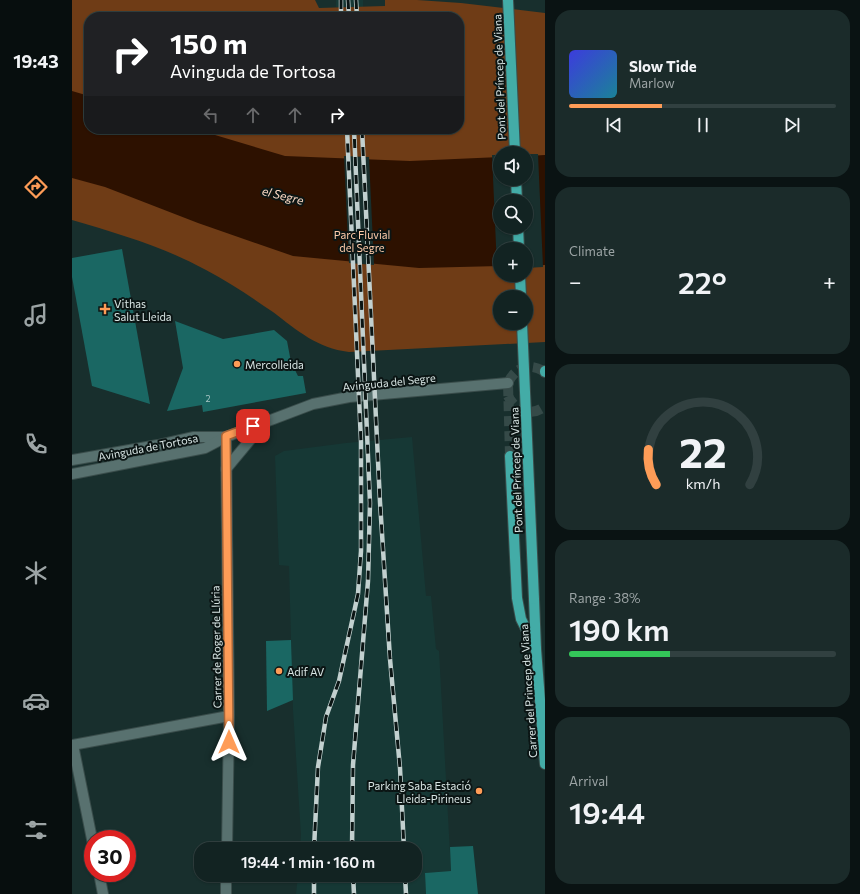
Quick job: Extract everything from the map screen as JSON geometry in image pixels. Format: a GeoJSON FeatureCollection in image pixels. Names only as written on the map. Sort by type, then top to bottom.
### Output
{"type":"FeatureCollection","features":[{"type":"Feature","properties":{"kind":"main road","name":"Pont del Príncep de Viana"},"geometry":{"type":"LineString","coordinates":[[508,4],[515,146]]}},
{"type":"Feature","properties":{"kind":"main road","name":"Pont del Príncep de Viana"},"geometry":{"type":"LineString","coordinates":[[522,330],[534,616]]}},
{"type":"Feature","properties":{"kind":"main road"},"geometry":{"type":"LineString","coordinates":[[510,456],[517,598],[521,619],[536,650]]}},
{"type":"Feature","properties":{"kind":"main road","name":"Carrer del Princep de Viana"},"geometry":{"type":"LineString","coordinates":[[534,616],[545,764]]}},
{"type":"Feature","properties":{"kind":"main road"},"geometry":{"type":"LineString","coordinates":[[539,677],[545,667]]}},
{"type":"Feature","properties":{"kind":"street","name":"Avinguda del Segre"},"geometry":{"type":"LineString","coordinates":[[271,419],[313,404],[349,397],[508,383]]}},
{"type":"Feature","properties":{"kind":"street","name":"Avinguda de Tortosa"},"geometry":{"type":"LineString","coordinates":[[72,474],[205,448],[226,436],[271,419]]}},
{"type":"Feature","properties":{"kind":"street"},"geometry":{"type":"LineString","coordinates":[[226,469],[271,419]]}},
{"type":"Feature","properties":{"kind":"street","name":"Avinguda de Tortosa"},"geometry":{"type":"LineString","coordinates":[[72,460],[158,445],[193,437],[226,436]]}},
{"type":"Feature","properties":{"kind":"street","name":"Carrer de Roger de Llúria"},"geometry":{"type":"LineString","coordinates":[[226,436],[229,716],[226,842]]}},
{"type":"Feature","properties":{"kind":"street"},"geometry":{"type":"LineString","coordinates":[[90,830],[73,745],[229,716]]}},
{"type":"Feature","properties":{"kind":"street"},"geometry":{"type":"LineString","coordinates":[[101,882],[103,894]]}},
{"type":"Feature","properties":{"kind":"street"},"geometry":{"type":"LineString","coordinates":[[226,882],[226,894]]}},
{"type":"Feature","properties":{"kind":"shaded area"},"geometry":{"type":"Polygon","coordinates":[[[336,0],[363,0],[363,7],[336,7],[336,0]]]}},
{"type":"Feature","properties":{"kind":"shaded area"},"geometry":{"type":"Polygon","coordinates":[[[412,437],[426,596],[431,596],[436,649],[439,651],[451,871],[425,873],[426,894],[296,894],[297,882],[422,882],[422,842],[300,842],[293,710],[289,566],[279,565],[275,456],[284,451],[346,443],[412,437]]]}},
{"type":"Feature","properties":{"kind":"green space","name":"Parc Fluvial del Segre"},"geometry":{"type":"Polygon","coordinates":[[[72,0],[315,0],[319,8],[385,6],[385,0],[417,0],[461,3],[545,13],[545,342],[349,352],[338,350],[317,343],[308,338],[273,312],[215,275],[173,254],[140,241],[72,220],[72,0]]]}},
{"type":"Feature","properties":{"kind":"water","name":"el Segre"},"geometry":{"type":"Polygon","coordinates":[[[72,91],[84,95],[84,134],[212,134],[285,156],[410,161],[493,157],[493,186],[533,186],[533,156],[545,155],[545,265],[533,266],[533,242],[493,242],[493,266],[419,268],[293,256],[198,223],[105,187],[72,178],[72,91]]]}},
{"type":"Feature","properties":{"kind":"pier"},"geometry":{"type":"Polygon","coordinates":[[[533,154],[538,154],[543,267],[533,268],[533,242],[496,242],[495,234],[533,234],[533,194],[494,194],[493,186],[533,186],[533,154]]]}},
{"type":"Feature","properties":{"kind":"pier"},"geometry":{"type":"Polygon","coordinates":[[[492,155],[493,155],[493,178],[492,155]]]}},
{"type":"Feature","properties":{"kind":"pier"},"geometry":{"type":"Polygon","coordinates":[[[344,156],[369,157],[374,265],[349,263],[344,156]]]}},
{"type":"Feature","properties":{"kind":"building","name":"Vithas Salut Lleida"},"geometry":{"type":"Polygon","coordinates":[[[122,249],[150,404],[92,386],[72,277],[72,258],[122,249]]]}},
{"type":"Feature","properties":{"kind":"building","name":"Mercolleida"},"geometry":{"type":"Polygon","coordinates":[[[175,321],[223,339],[274,330],[287,341],[291,362],[298,376],[303,376],[306,393],[203,412],[202,405],[167,411],[183,368],[175,321]]]}},
{"type":"Feature","properties":{"kind":"building","name":"Adif AV"},"geometry":{"type":"Polygon","coordinates":[[[291,640],[293,700],[267,711],[266,641],[291,640]]]}},
{"type":"Feature","properties":{"kind":"building"},"geometry":{"type":"Polygon","coordinates":[[[473,846],[478,894],[426,894],[425,873],[451,871],[450,847],[473,846]]]}},
{"type":"Feature","properties":{"kind":"tunnel"},"geometry":{"type":"LineString","coordinates":[[510,456],[508,383],[515,373],[524,368],[534,367],[545,372]]}},
{"type":"Feature","properties":{"kind":"tunnel"},"geometry":{"type":"LineString","coordinates":[[508,396],[515,405],[524,411],[529,412],[540,410],[545,406]]}},
{"type":"Feature","properties":{"kind":"railway"},"geometry":{"type":"LineString","coordinates":[[341,0],[341,12]]}},
{"type":"Feature","properties":{"kind":"railway"},"geometry":{"type":"LineString","coordinates":[[348,0],[349,12]]}},
{"type":"Feature","properties":{"kind":"railway"},"geometry":{"type":"LineString","coordinates":[[356,0],[357,12]]}},
{"type":"Feature","properties":{"kind":"railway"},"geometry":{"type":"LineString","coordinates":[[314,842],[318,767],[326,717],[339,681],[358,594],[361,551],[361,442],[347,134]]}},
{"type":"Feature","properties":{"kind":"railway"},"geometry":{"type":"LineString","coordinates":[[352,842],[353,765],[368,581],[370,503],[354,134]]}},
{"type":"Feature","properties":{"kind":"railway"},"geometry":{"type":"LineString","coordinates":[[362,134],[380,502],[390,659],[400,768],[404,842]]}},
{"type":"Feature","properties":{"kind":"railway"},"geometry":{"type":"LineString","coordinates":[[314,882],[314,894]]}},
{"type":"Feature","properties":{"kind":"railway"},"geometry":{"type":"LineString","coordinates":[[353,882],[354,894]]}},
{"type":"Feature","properties":{"kind":"railway"},"geometry":{"type":"LineString","coordinates":[[405,882],[406,894]]}},
{"type":"Feature","properties":{"kind":"place","name":"Vithas Salut Lleida"},"geometry":{"type":"Point","coordinates":[105,309]}},
{"type":"Feature","properties":{"kind":"place","name":"Mercolleida"},"geometry":{"type":"Point","coordinates":[237,364]}},
{"type":"Feature","properties":{"kind":"place","name":"Adif AV"},"geometry":{"type":"Point","coordinates":[279,671]}},
{"type":"Feature","properties":{"kind":"place","name":"Parking Saba Estació Lleida-Pirineus"},"geometry":{"type":"Point","coordinates":[479,791]}},
{"type":"Feature","properties":{"kind":"route"},"geometry":{"type":"LineString","coordinates":[[229,742],[226,436],[253,426]]}}]}
